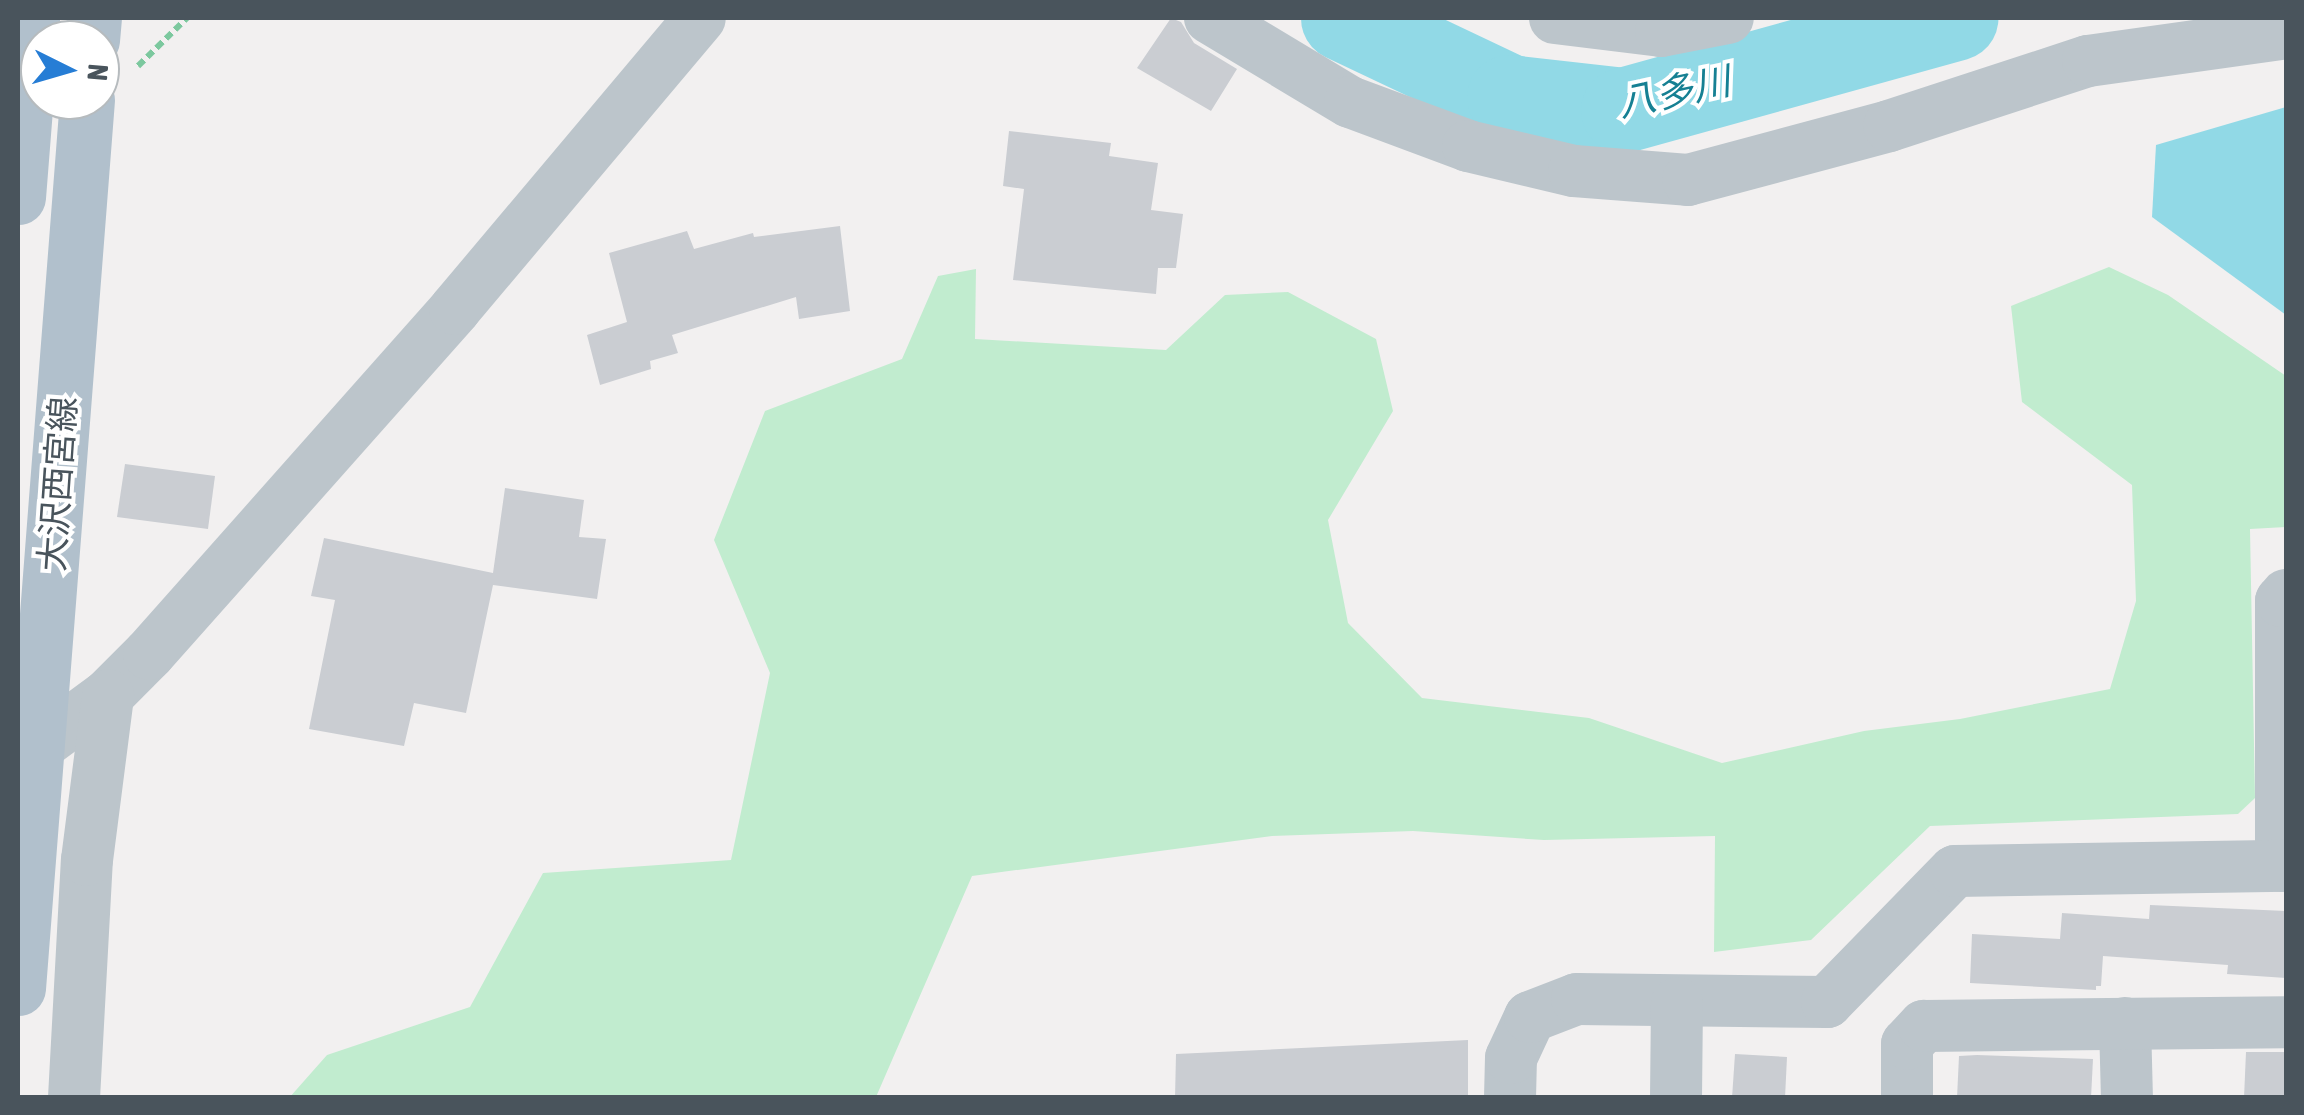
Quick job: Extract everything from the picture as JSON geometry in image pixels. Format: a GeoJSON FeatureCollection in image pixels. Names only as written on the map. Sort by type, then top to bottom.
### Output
{"type":"FeatureCollection","features":[{"type":"Feature","properties":{"kind":"main road"},"geometry":{"type":"LineString","coordinates":[[18,197],[32,18]]}},
{"type":"Feature","properties":{"kind":"main road","name":"大沢西宮線"},"geometry":{"type":"LineString","coordinates":[[18,988],[85,120]]}},
{"type":"Feature","properties":{"kind":"street"},"geometry":{"type":"LineString","coordinates":[[36,748],[108,696],[455,309],[700,18]]}},
{"type":"Feature","properties":{"kind":"street"},"geometry":{"type":"LineString","coordinates":[[1210,18],[1350,102],[1468,146],[1574,171],[1688,180],[1889,126],[2088,62],[2286,33]]}},
{"type":"Feature","properties":{"kind":"street"},"geometry":{"type":"LineString","coordinates":[[1554,18],[1661,30],[1728,18]]}},
{"type":"Feature","properties":{"kind":"street"},"geometry":{"type":"LineString","coordinates":[[1510,1098],[1511,1058],[1530,1017],[1577,998],[1677,1003],[1827,1002],[1955,871],[2284,866],[2281,601],[2286,595]]}},
{"type":"Feature","properties":{"kind":"street"},"geometry":{"type":"LineString","coordinates":[[74,1098],[87,860],[108,696]]}},
{"type":"Feature","properties":{"kind":"street"},"geometry":{"type":"LineString","coordinates":[[1676,1098],[1677,1003]]}},
{"type":"Feature","properties":{"kind":"street"},"geometry":{"type":"LineString","coordinates":[[1907,1098],[1907,1044],[1924,1026],[2286,1022]]}},
{"type":"Feature","properties":{"kind":"street"},"geometry":{"type":"LineString","coordinates":[[2125,1023],[2127,1098]]}},
{"type":"Feature","properties":{"kind":"green space"},"geometry":{"type":"Polygon","coordinates":[[[2109,267],[2168,295],[2286,376],[2286,527],[2250,529],[2255,798],[2238,814],[1930,826],[1811,940],[1714,952],[1715,836],[1544,840],[1413,831],[1272,836],[972,876],[876,1097],[289,1098],[327,1055],[470,1007],[543,873],[731,860],[770,673],[714,540],[765,411],[902,359],[938,276],[976,269],[975,339],[1166,350],[1225,295],[1288,292],[1376,339],[1393,411],[1328,520],[1348,623],[1422,698],[1589,718],[1722,763],[1864,731],[1960,719],[2110,689],[2136,601],[2132,485],[2022,402],[2011,306],[2109,267]]]}},
{"type":"Feature","properties":{"kind":"water"},"geometry":{"type":"Polygon","coordinates":[[[2286,107],[2286,315],[2152,217],[2156,145],[2286,107]]]}},
{"type":"Feature","properties":{"kind":"building"},"geometry":{"type":"Polygon","coordinates":[[[1171,18],[1181,22],[1194,43],[1237,69],[1211,111],[1137,68],[1171,18]]]}},
{"type":"Feature","properties":{"kind":"building"},"geometry":{"type":"Polygon","coordinates":[[[1009,131],[1111,143],[1109,156],[1158,163],[1151,210],[1183,214],[1176,268],[1158,268],[1156,294],[1013,280],[1024,189],[1003,186],[1009,131]]]}},
{"type":"Feature","properties":{"kind":"building"},"geometry":{"type":"Polygon","coordinates":[[[840,226],[850,311],[799,319],[796,297],[672,335],[678,353],[650,361],[651,369],[600,385],[587,335],[627,322],[609,253],[687,231],[694,249],[753,233],[754,237],[840,226]]]}},
{"type":"Feature","properties":{"kind":"building"},"geometry":{"type":"Polygon","coordinates":[[[125,464],[215,476],[208,529],[117,517],[125,464]]]}},
{"type":"Feature","properties":{"kind":"building"},"geometry":{"type":"Polygon","coordinates":[[[505,488],[584,500],[579,537],[606,539],[597,599],[493,585],[466,713],[414,703],[404,746],[309,729],[335,600],[311,596],[324,538],[493,573],[505,488]]]}},
{"type":"Feature","properties":{"kind":"building"},"geometry":{"type":"Polygon","coordinates":[[[2150,905],[2286,911],[2286,978],[2227,974],[2228,965],[2103,956],[2101,986],[2096,986],[2096,990],[1970,983],[1972,934],[2060,939],[2062,913],[2149,919],[2150,905]]]}},
{"type":"Feature","properties":{"kind":"building"},"geometry":{"type":"Polygon","coordinates":[[[1468,1040],[1468,1095],[1175,1098],[1176,1054],[1468,1040]]]}},
{"type":"Feature","properties":{"kind":"building"},"geometry":{"type":"Polygon","coordinates":[[[2246,1052],[2286,1052],[2286,1098],[2244,1098],[2246,1052]]]}},
{"type":"Feature","properties":{"kind":"building"},"geometry":{"type":"Polygon","coordinates":[[[1735,1054],[1787,1057],[1785,1098],[1732,1098],[1735,1054]]]}},
{"type":"Feature","properties":{"kind":"building"},"geometry":{"type":"Polygon","coordinates":[[[1959,1056],[2093,1059],[2091,1098],[1957,1098],[1959,1056]]]}},
{"type":"Feature","properties":{"kind":"waterway","name":"八多川"},"geometry":{"type":"LineString","coordinates":[[1343,18],[1509,97],[1623,110],[1955,18]]}}]}
